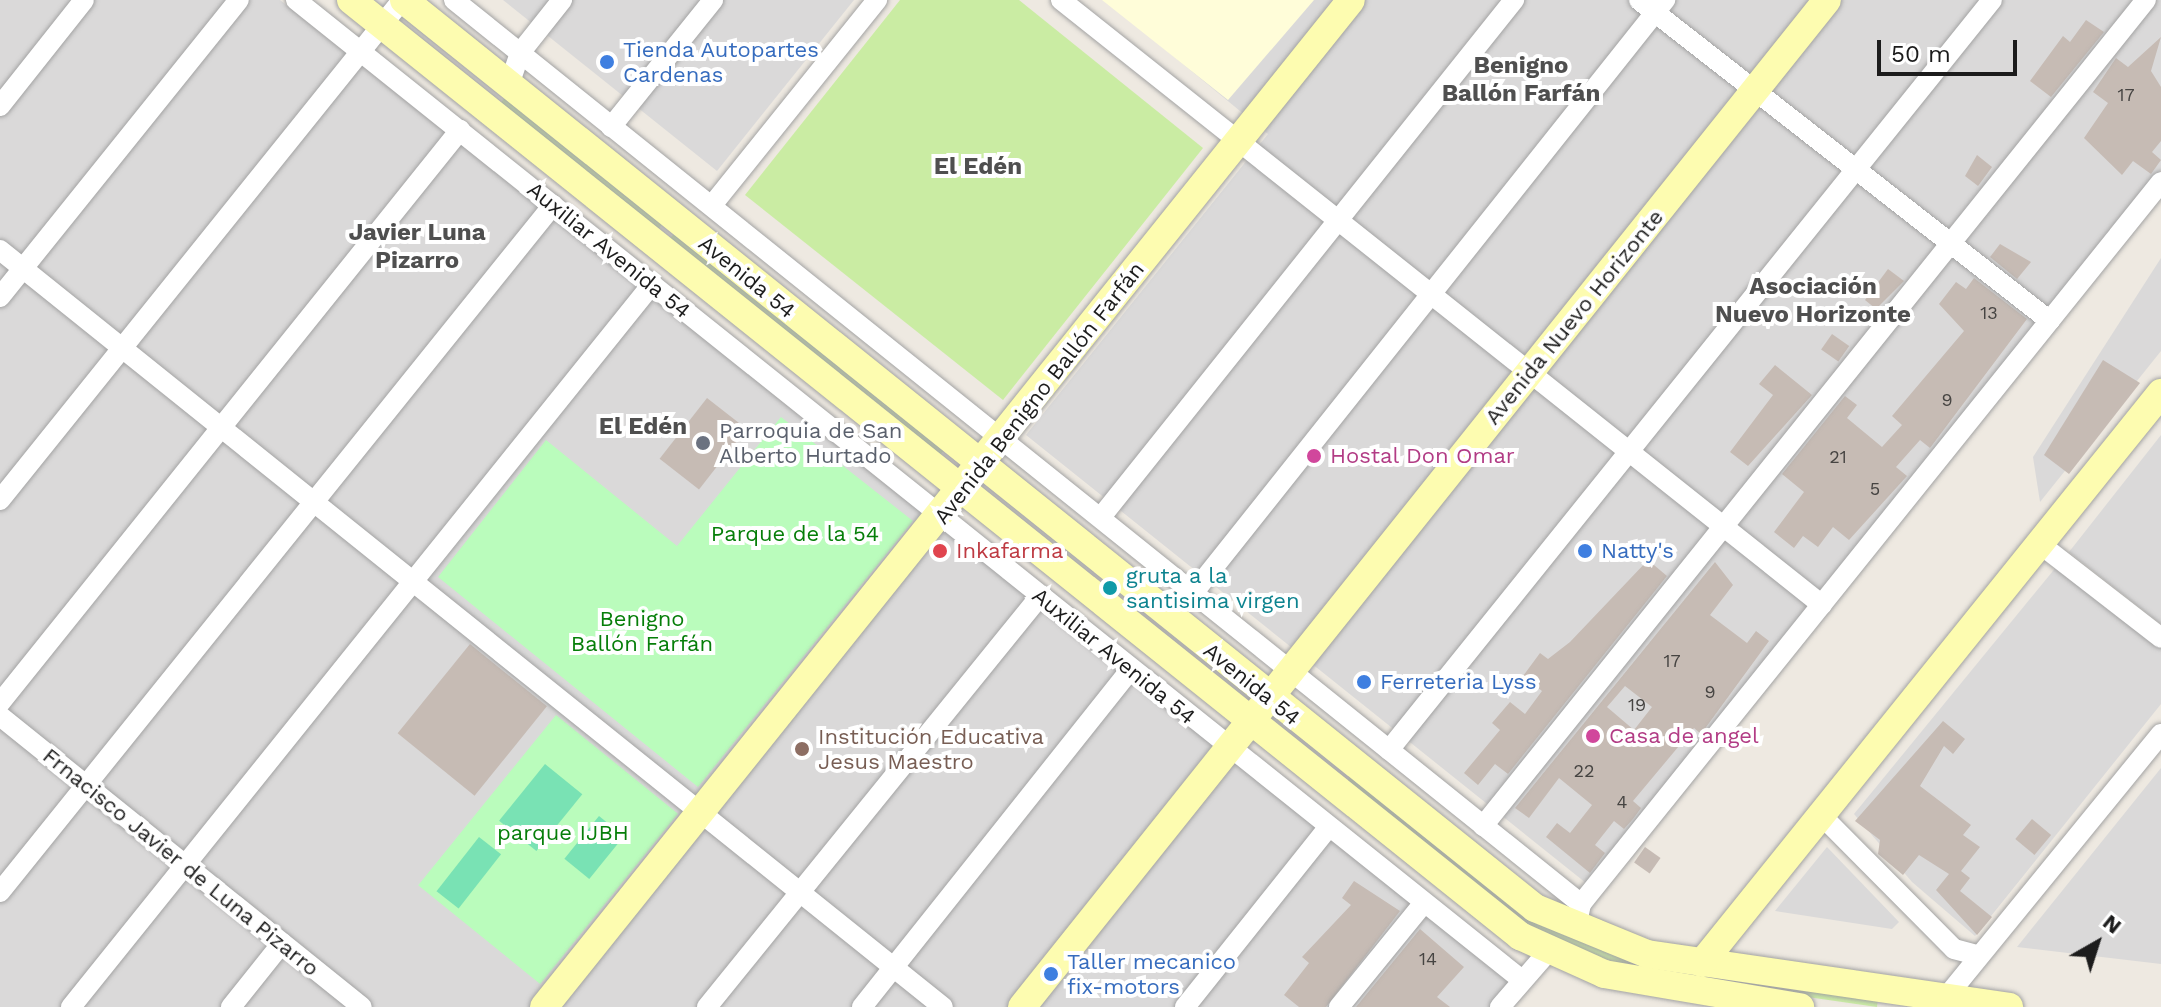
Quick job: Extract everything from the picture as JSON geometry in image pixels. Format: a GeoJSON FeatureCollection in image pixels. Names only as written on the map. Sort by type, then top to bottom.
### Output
{"type":"FeatureCollection","features":[{"type":"Feature","properties":{"kind":"main road","name":"Avenida 54"},"geometry":{"type":"LineString","coordinates":[[351,0],[1252,723],[1547,953],[1643,983],[1800,1007]]}},
{"type":"Feature","properties":{"kind":"main road","name":"Avenida 54"},"geometry":{"type":"LineString","coordinates":[[403,0],[1516,894],[1702,963],[1941,1002],[2009,1007]]}},
{"type":"Feature","properties":{"kind":"main road","name":"Avenida Benigno Ballón Farfán"},"geometry":{"type":"LineString","coordinates":[[544,1007],[700,810],[963,491],[1351,0]]}},
{"type":"Feature","properties":{"kind":"main road","name":"Avenida Nuevo Horizonte"},"geometry":{"type":"LineString","coordinates":[[1229,749],[1827,0]]}},
{"type":"Feature","properties":{"kind":"main road"},"geometry":{"type":"LineString","coordinates":[[1702,963],[2161,393]]}},
{"type":"Feature","properties":{"kind":"main road"},"geometry":{"type":"LineString","coordinates":[[1022,1007],[1229,749]]}},
{"type":"Feature","properties":{"kind":"street"},"geometry":{"type":"LineString","coordinates":[[0,106],[84,0]]}},
{"type":"Feature","properties":{"kind":"street"},"geometry":{"type":"LineString","coordinates":[[0,297],[239,0]]}},
{"type":"Feature","properties":{"kind":"street","name":"Auxiliar Avenida 54"},"geometry":{"type":"LineString","coordinates":[[296,0],[1229,749],[1522,980]]}},
{"type":"Feature","properties":{"kind":"street"},"geometry":{"type":"LineString","coordinates":[[0,500],[403,0]]}},
{"type":"Feature","properties":{"kind":"street"},"geometry":{"type":"LineString","coordinates":[[454,0],[611,127],[713,204],[1483,826],[1578,917],[1822,605],[2161,182]]}},
{"type":"Feature","properties":{"kind":"street"},"geometry":{"type":"LineString","coordinates":[[509,85],[520,53],[562,0]]}},
{"type":"Feature","properties":{"kind":"street"},"geometry":{"type":"LineString","coordinates":[[611,127],[713,0]]}},
{"type":"Feature","properties":{"kind":"street"},"geometry":{"type":"LineString","coordinates":[[713,204],[877,0]]}},
{"type":"Feature","properties":{"kind":"street"},"geometry":{"type":"LineString","coordinates":[[1061,0],[1527,376],[1630,451],[1822,605]]}},
{"type":"Feature","properties":{"kind":"street"},"geometry":{"type":"LineString","coordinates":[[1101,517],[1514,0]]}},
{"type":"Feature","properties":{"kind":"street"},"geometry":{"type":"LineString","coordinates":[[1389,750],[1992,0]]}},
{"type":"Feature","properties":{"kind":"street"},"geometry":{"type":"LineString","coordinates":[[1483,826],[2146,0]]}},
{"type":"Feature","properties":{"kind":"street"},"geometry":{"type":"LineString","coordinates":[[1194,592],[1653,4],[1755,90],[2050,321]]}},
{"type":"Feature","properties":{"kind":"street"},"geometry":{"type":"LineString","coordinates":[[0,703],[460,130]]}},
{"type":"Feature","properties":{"kind":"street"},"geometry":{"type":"LineString","coordinates":[[0,892],[553,205]]}},
{"type":"Feature","properties":{"kind":"street"},"geometry":{"type":"LineString","coordinates":[[0,250],[943,1007]]}},
{"type":"Feature","properties":{"kind":"street"},"geometry":{"type":"LineString","coordinates":[[71,1007],[652,284]]}},
{"type":"Feature","properties":{"kind":"street"},"geometry":{"type":"LineString","coordinates":[[2040,544],[2161,638]]}},
{"type":"Feature","properties":{"kind":"street"},"geometry":{"type":"LineString","coordinates":[[707,1007],[1040,596]]}},
{"type":"Feature","properties":{"kind":"street"},"geometry":{"type":"LineString","coordinates":[[862,1007],[1131,669]]}},
{"type":"Feature","properties":{"kind":"street","name":"Frnacisco Javier de Luna Pizarro"},"geometry":{"type":"LineString","coordinates":[[0,716],[362,1007]]}},
{"type":"Feature","properties":{"kind":"street"},"geometry":{"type":"LineString","coordinates":[[1941,1002],[2161,734]]}},
{"type":"Feature","properties":{"kind":"street"},"geometry":{"type":"LineString","coordinates":[[1822,816],[1954,949],[1977,955]]}},
{"type":"Feature","properties":{"kind":"street"},"geometry":{"type":"LineString","coordinates":[[1185,1007],[1328,828]]}},
{"type":"Feature","properties":{"kind":"street"},"geometry":{"type":"LineString","coordinates":[[1339,1007],[1423,904]]}},
{"type":"Feature","properties":{"kind":"street"},"geometry":{"type":"LineString","coordinates":[[231,1007],[282,943]]}},
{"type":"Feature","properties":{"kind":"street"},"geometry":{"type":"LineString","coordinates":[[1500,1007],[1547,953]]}},
{"type":"Feature","properties":{"kind":"shaded area"},"geometry":{"type":"Polygon","coordinates":[[[0,0],[280,0],[1524,994],[1514,1007],[0,1007],[0,0]]]}},
{"type":"Feature","properties":{"kind":"shaded area"},"geometry":{"type":"Polygon","coordinates":[[[503,0],[854,0],[717,171],[503,0]]]}},
{"type":"Feature","properties":{"kind":"shaded area"},"geometry":{"type":"Polygon","coordinates":[[[1102,0],[1314,0],[1228,100],[1102,0]]]}},
{"type":"Feature","properties":{"kind":"shaded area"},"geometry":{"type":"Polygon","coordinates":[[[1105,0],[2161,0],[2161,170],[1586,883],[1026,435],[1268,134],[1105,0]]]}},
{"type":"Feature","properties":{"kind":"shaded area"},"geometry":{"type":"Polygon","coordinates":[[[2161,258],[2161,351],[2040,502],[2033,457],[2161,258]]]}},
{"type":"Feature","properties":{"kind":"shaded area"},"geometry":{"type":"Polygon","coordinates":[[[2161,435],[2161,624],[2069,552],[2161,435]]]}},
{"type":"Feature","properties":{"kind":"shaded area"},"geometry":{"type":"Polygon","coordinates":[[[2057,566],[2161,648],[2161,704],[1975,936],[1912,882],[1854,814],[2057,566]]]}},
{"type":"Feature","properties":{"kind":"shaded area"},"geometry":{"type":"Polygon","coordinates":[[[2161,768],[2161,964],[2017,947],[2161,768]]]}},
{"type":"Feature","properties":{"kind":"shaded area"},"geometry":{"type":"Polygon","coordinates":[[[1827,847],[1899,922],[1892,929],[1775,911],[1827,847]]]}},
{"type":"Feature","properties":{"kind":"green space"},"geometry":{"type":"Polygon","coordinates":[[[900,0],[1019,0],[1203,148],[1003,400],[745,195],[900,0]]]}},
{"type":"Feature","properties":{"kind":"green space"},"geometry":{"type":"Polygon","coordinates":[[[507,95],[664,222],[656,232],[499,105],[507,95]]]}},
{"type":"Feature","properties":{"kind":"green space"},"geometry":{"type":"Polygon","coordinates":[[[677,230],[946,448],[938,458],[669,240],[677,230]]]}},
{"type":"Feature","properties":{"kind":"green space","name":"Benigno Ballón Farfán"},"geometry":{"type":"Polygon","coordinates":[[[781,417],[913,521],[698,787],[438,577],[546,440],[677,546],[781,417]]]}},
{"type":"Feature","properties":{"kind":"green space","name":"parque IJBH"},"geometry":{"type":"Polygon","coordinates":[[[556,715],[678,814],[540,984],[418,885],[556,715]]]}},
{"type":"Feature","properties":{"kind":"green space"},"geometry":{"type":"Polygon","coordinates":[[[545,764],[582,794],[536,851],[499,821],[545,764]]]}},
{"type":"Feature","properties":{"kind":"green space"},"geometry":{"type":"Polygon","coordinates":[[[1352,774],[1587,945],[1878,999],[1877,1007],[1640,973],[1540,937],[1345,784],[1352,774]]]}},
{"type":"Feature","properties":{"kind":"green space"},"geometry":{"type":"Polygon","coordinates":[[[599,816],[624,836],[589,879],[564,859],[599,816]]]}},
{"type":"Feature","properties":{"kind":"green space"},"geometry":{"type":"Polygon","coordinates":[[[479,837],[501,854],[459,909],[437,891],[479,837]]]}},
{"type":"Feature","properties":{"kind":"building"},"geometry":{"type":"Polygon","coordinates":[[[2086,20],[2104,32],[2051,97],[2030,81],[2063,36],[2070,42],[2086,20]]]}},
{"type":"Feature","properties":{"kind":"building"},"geometry":{"type":"Polygon","coordinates":[[[2161,37],[2151,71],[2161,87],[2161,141],[2152,152],[2161,160],[2151,174],[2133,161],[2122,175],[2084,138],[2108,103],[2093,92],[2116,58],[2128,67],[2161,37]]]}},
{"type":"Feature","properties":{"kind":"building"},"geometry":{"type":"Polygon","coordinates":[[[1977,155],[1992,167],[1978,186],[1965,176],[1977,155]]]}},
{"type":"Feature","properties":{"kind":"building"},"geometry":{"type":"Polygon","coordinates":[[[2000,244],[2031,262],[2017,279],[1990,257],[2000,244]]]}},
{"type":"Feature","properties":{"kind":"building"},"geometry":{"type":"Polygon","coordinates":[[[1888,269],[1904,281],[1876,309],[1865,300],[1888,269]]]}},
{"type":"Feature","properties":{"kind":"building"},"geometry":{"type":"Polygon","coordinates":[[[1974,278],[2027,319],[1930,448],[1920,440],[1896,467],[1907,476],[1849,540],[1833,527],[1818,547],[1803,536],[1794,548],[1774,532],[1804,492],[1782,474],[1845,396],[1857,405],[1847,418],[1882,447],[1902,425],[1892,416],[1964,331],[1939,304],[1956,282],[1966,289],[1974,278]]]}},
{"type":"Feature","properties":{"kind":"building"},"geometry":{"type":"Polygon","coordinates":[[[1832,334],[1849,346],[1838,362],[1821,350],[1832,334]]]}},
{"type":"Feature","properties":{"kind":"building"},"geometry":{"type":"Polygon","coordinates":[[[2103,360],[2140,383],[2069,474],[2044,455],[2103,360]]]}},
{"type":"Feature","properties":{"kind":"building"},"geometry":{"type":"Polygon","coordinates":[[[1775,365],[1812,395],[1748,466],[1730,452],[1773,395],[1759,384],[1775,365]]]}},
{"type":"Feature","properties":{"kind":"building","name":"Parroquia de San Alberto Hurtado"},"geometry":{"type":"Polygon","coordinates":[[[707,398],[746,429],[699,489],[660,459],[707,398]]]}},
{"type":"Feature","properties":{"kind":"building"},"geometry":{"type":"Polygon","coordinates":[[[1648,560],[1667,576],[1508,774],[1495,764],[1478,785],[1464,773],[1500,730],[1492,723],[1510,702],[1525,714],[1542,691],[1523,676],[1540,653],[1548,659],[1570,642],[1648,560]]]}},
{"type":"Feature","properties":{"kind":"building"},"geometry":{"type":"Polygon","coordinates":[[[1715,562],[1733,585],[1710,615],[1747,643],[1756,631],[1769,641],[1701,734],[1694,728],[1633,801],[1641,808],[1633,819],[1624,829],[1614,821],[1595,845],[1605,853],[1590,873],[1546,837],[1557,823],[1570,833],[1592,805],[1559,778],[1529,818],[1515,808],[1715,562]],[[1625,686],[1607,707],[1634,730],[1652,707],[1625,686]]]}},
{"type":"Feature","properties":{"kind":"building"},"geometry":{"type":"Polygon","coordinates":[[[470,644],[547,706],[475,796],[398,733],[470,644]]]}},
{"type":"Feature","properties":{"kind":"building"},"geometry":{"type":"Polygon","coordinates":[[[1943,721],[1965,739],[1953,754],[1944,746],[1920,786],[1971,825],[1963,835],[1980,847],[1961,871],[1970,878],[1960,891],[1992,917],[1977,935],[1936,890],[1949,874],[1919,855],[1903,875],[1878,854],[1880,840],[1855,821],[1943,721]]]}},
{"type":"Feature","properties":{"kind":"building"},"geometry":{"type":"Polygon","coordinates":[[[2032,819],[2051,835],[2034,855],[2015,839],[2032,819]]]}},
{"type":"Feature","properties":{"kind":"building"},"geometry":{"type":"Polygon","coordinates":[[[1645,847],[1661,858],[1650,873],[1634,863],[1645,847]]]}},
{"type":"Feature","properties":{"kind":"building"},"geometry":{"type":"Polygon","coordinates":[[[1354,881],[1400,911],[1326,1007],[1299,1007],[1284,995],[1309,963],[1302,957],[1351,905],[1342,898],[1354,881]]]}},
{"type":"Feature","properties":{"kind":"building"},"geometry":{"type":"Polygon","coordinates":[[[1420,929],[1464,967],[1437,997],[1450,1007],[1356,1007],[1420,929]]]}},
{"type":"Feature","properties":{"kind":"place","name":"Tienda Autopartes Cardenas"},"geometry":{"type":"Point","coordinates":[607,62]}},
{"type":"Feature","properties":{"kind":"place","name":"Parroquia de San Alberto Hurtado"},"geometry":{"type":"Point","coordinates":[703,443]}},
{"type":"Feature","properties":{"kind":"place","name":"Hostal Don Omar"},"geometry":{"type":"Point","coordinates":[1314,456]}},
{"type":"Feature","properties":{"kind":"place","name":"Inkafarma"},"geometry":{"type":"Point","coordinates":[940,551]}},
{"type":"Feature","properties":{"kind":"place","name":"Natty's"},"geometry":{"type":"Point","coordinates":[1585,551]}},
{"type":"Feature","properties":{"kind":"place","name":"gruta a la santisima virgen"},"geometry":{"type":"Point","coordinates":[1110,588]}},
{"type":"Feature","properties":{"kind":"place","name":"Ferreteria Lyss"},"geometry":{"type":"Point","coordinates":[1364,682]}},
{"type":"Feature","properties":{"kind":"place","name":"Casa de angel"},"geometry":{"type":"Point","coordinates":[1593,736]}},
{"type":"Feature","properties":{"kind":"place","name":"Institución Educativa Jesus Maestro"},"geometry":{"type":"Point","coordinates":[802,749]}},
{"type":"Feature","properties":{"kind":"place","name":"Taller mecanico fix-motors"},"geometry":{"type":"Point","coordinates":[1051,974]}},
{"type":"Feature","properties":{"kind":"district","name":"Benigno Ballón Farfán"},"geometry":{"type":"Point","coordinates":[1521,80]}},
{"type":"Feature","properties":{"kind":"district","name":"El Edén"},"geometry":{"type":"Point","coordinates":[978,167]}},
{"type":"Feature","properties":{"kind":"district","name":"Javier Luna Pizarro"},"geometry":{"type":"Point","coordinates":[417,247]}},
{"type":"Feature","properties":{"kind":"district","name":"Asociación Nuevo Horizonte"},"geometry":{"type":"Point","coordinates":[1813,301]}},
{"type":"Feature","properties":{"kind":"district","name":"El Edén"},"geometry":{"type":"Point","coordinates":[643,427]}},
{"type":"Feature","properties":{"kind":"park label","name":"Parque de la 54"},"geometry":{"type":"Point","coordinates":[795,534]}}]}
